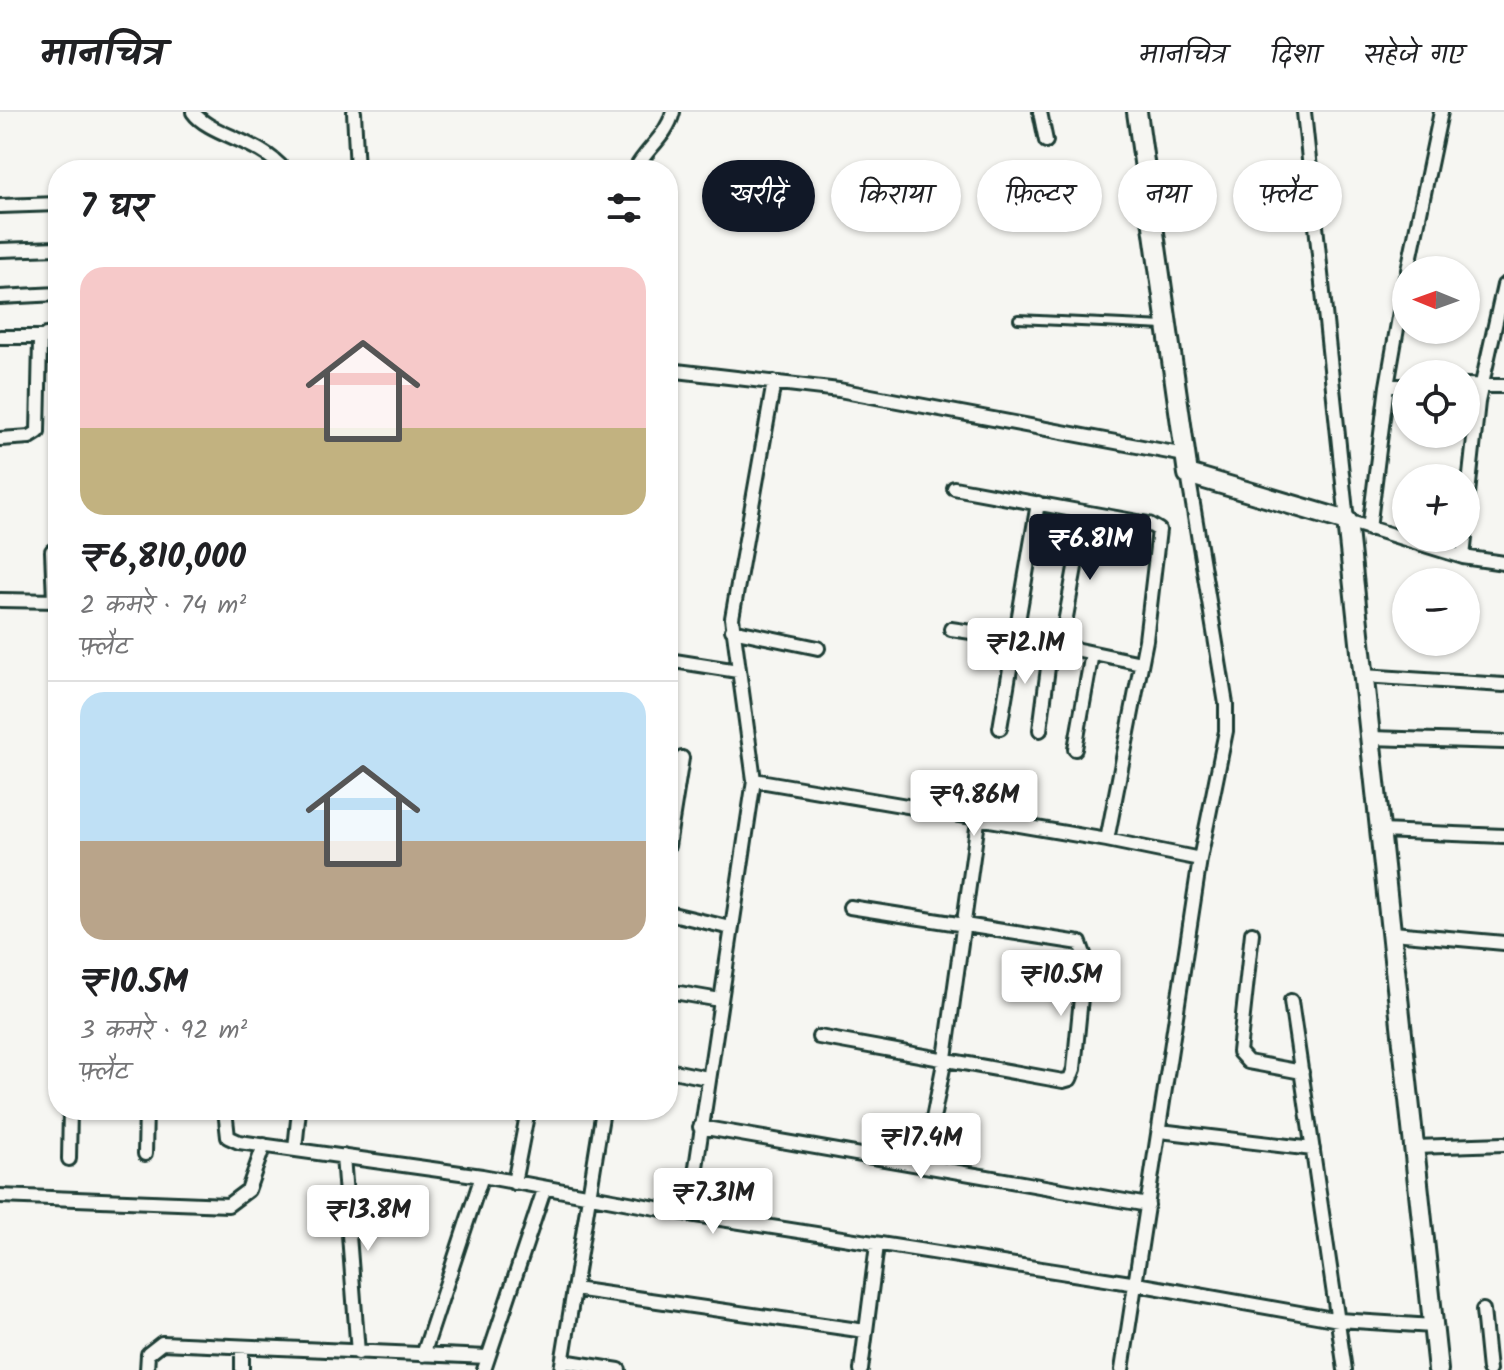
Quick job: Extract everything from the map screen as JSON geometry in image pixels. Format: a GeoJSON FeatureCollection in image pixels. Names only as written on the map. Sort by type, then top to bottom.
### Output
{"type":"FeatureCollection","features":[{"type":"Feature","properties":{"kind":"main road"},"geometry":{"type":"LineString","coordinates":[[1137,112],[1186,464],[1347,521],[1438,1370]]}},
{"type":"Feature","properties":{"kind":"street"},"geometry":{"type":"LineString","coordinates":[[193,112],[201,121],[261,149],[273,160]]}},
{"type":"Feature","properties":{"kind":"street"},"geometry":{"type":"LineString","coordinates":[[354,112],[356,160]]}},
{"type":"Feature","properties":{"kind":"street"},"geometry":{"type":"LineString","coordinates":[[640,160],[663,135],[673,112]]}},
{"type":"Feature","properties":{"kind":"street"},"geometry":{"type":"LineString","coordinates":[[1040,112],[1046,141]]}},
{"type":"Feature","properties":{"kind":"street"},"geometry":{"type":"LineString","coordinates":[[1304,112],[1347,521],[1463,557],[1504,563]]}},
{"type":"Feature","properties":{"kind":"street"},"geometry":{"type":"LineString","coordinates":[[1411,256],[1441,112]]}},
{"type":"Feature","properties":{"kind":"street"},"geometry":{"type":"LineString","coordinates":[[0,206],[48,204]]}},
{"type":"Feature","properties":{"kind":"street"},"geometry":{"type":"LineString","coordinates":[[0,250],[48,248]]}},
{"type":"Feature","properties":{"kind":"street"},"geometry":{"type":"LineString","coordinates":[[1469,464],[1481,384],[1504,285]]}},
{"type":"Feature","properties":{"kind":"street"},"geometry":{"type":"LineString","coordinates":[[0,297],[48,295]]}},
{"type":"Feature","properties":{"kind":"street"},"geometry":{"type":"LineString","coordinates":[[0,337],[48,336]]}},
{"type":"Feature","properties":{"kind":"street"},"geometry":{"type":"LineString","coordinates":[[0,439],[30,437],[38,432],[42,337]]}},
{"type":"Feature","properties":{"kind":"street"},"geometry":{"type":"LineString","coordinates":[[1369,529],[1394,344]]}},
{"type":"Feature","properties":{"kind":"street"},"geometry":{"type":"LineString","coordinates":[[678,371],[911,402],[1186,464],[1226,704],[1226,731],[1200,859],[1122,1370]]}},
{"type":"Feature","properties":{"kind":"street"},"geometry":{"type":"LineString","coordinates":[[689,1214],[754,780],[732,630],[774,382]]}},
{"type":"Feature","properties":{"kind":"street"},"geometry":{"type":"LineString","coordinates":[[1481,384],[1504,386]]}},
{"type":"Feature","properties":{"kind":"street"},"geometry":{"type":"LineString","coordinates":[[1387,386],[1392,386]]}},
{"type":"Feature","properties":{"kind":"street"},"geometry":{"type":"LineString","coordinates":[[954,488],[1149,524],[1159,530],[1141,663],[1107,840]]}},
{"type":"Feature","properties":{"kind":"street"},"geometry":{"type":"LineString","coordinates":[[1000,728],[1038,503]]}},
{"type":"Feature","properties":{"kind":"street"},"geometry":{"type":"LineString","coordinates":[[1040,730],[1085,512]]}},
{"type":"Feature","properties":{"kind":"street"},"geometry":{"type":"LineString","coordinates":[[1463,557],[1464,552]]}},
{"type":"Feature","properties":{"kind":"street"},"geometry":{"type":"LineString","coordinates":[[0,600],[48,600]]}},
{"type":"Feature","properties":{"kind":"street"},"geometry":{"type":"LineString","coordinates":[[951,629],[1056,644],[1141,663]]}},
{"type":"Feature","properties":{"kind":"street"},"geometry":{"type":"LineString","coordinates":[[732,630],[818,648]]}},
{"type":"Feature","properties":{"kind":"street"},"geometry":{"type":"LineString","coordinates":[[1075,749],[1092,653]]}},
{"type":"Feature","properties":{"kind":"street"},"geometry":{"type":"LineString","coordinates":[[678,662],[738,671]]}},
{"type":"Feature","properties":{"kind":"street"},"geometry":{"type":"LineString","coordinates":[[1363,676],[1504,685]]}},
{"type":"Feature","properties":{"kind":"street"},"geometry":{"type":"LineString","coordinates":[[1370,738],[1504,742]]}},
{"type":"Feature","properties":{"kind":"street"},"geometry":{"type":"LineString","coordinates":[[678,785],[682,758]]}},
{"type":"Feature","properties":{"kind":"street"},"geometry":{"type":"LineString","coordinates":[[754,780],[978,821],[1107,840],[1200,859]]}},
{"type":"Feature","properties":{"kind":"street"},"geometry":{"type":"LineString","coordinates":[[924,1164],[945,1058],[978,821]]}},
{"type":"Feature","properties":{"kind":"street"},"geometry":{"type":"LineString","coordinates":[[1380,831],[1504,836]]}},
{"type":"Feature","properties":{"kind":"street"},"geometry":{"type":"LineString","coordinates":[[819,1037],[1063,1081],[1070,1079],[1074,1069],[1085,957],[1080,943],[850,907]]}},
{"type":"Feature","properties":{"kind":"street"},"geometry":{"type":"LineString","coordinates":[[678,915],[731,928]]}},
{"type":"Feature","properties":{"kind":"street"},"geometry":{"type":"LineString","coordinates":[[1252,933],[1239,1052],[1248,1062],[1302,1072]]}},
{"type":"Feature","properties":{"kind":"street"},"geometry":{"type":"LineString","coordinates":[[1393,933],[1504,943]]}},
{"type":"Feature","properties":{"kind":"street"},"geometry":{"type":"LineString","coordinates":[[678,993],[720,1000]]}},
{"type":"Feature","properties":{"kind":"street"},"geometry":{"type":"LineString","coordinates":[[1291,1001],[1345,1370]]}},
{"type":"Feature","properties":{"kind":"street"},"geometry":{"type":"LineString","coordinates":[[678,1072],[707,1078]]}},
{"type":"Feature","properties":{"kind":"street"},"geometry":{"type":"LineString","coordinates":[[69,1159],[70,1120]]}},
{"type":"Feature","properties":{"kind":"street"},"geometry":{"type":"LineString","coordinates":[[145,1154],[146,1120]]}},
{"type":"Feature","properties":{"kind":"street"},"geometry":{"type":"LineString","coordinates":[[226,1120],[228,1137],[239,1142],[482,1176],[544,1190],[1137,1284],[1339,1320],[1433,1326]]}},
{"type":"Feature","properties":{"kind":"street"},"geometry":{"type":"LineString","coordinates":[[295,1149],[298,1120]]}},
{"type":"Feature","properties":{"kind":"street"},"geometry":{"type":"LineString","coordinates":[[514,1183],[526,1120]]}},
{"type":"Feature","properties":{"kind":"street"},"geometry":{"type":"LineString","coordinates":[[601,1120],[562,1365],[619,1370]]}},
{"type":"Feature","properties":{"kind":"street"},"geometry":{"type":"LineString","coordinates":[[700,1127],[1148,1205]]}},
{"type":"Feature","properties":{"kind":"street"},"geometry":{"type":"LineString","coordinates":[[1160,1131],[1313,1149]]}},
{"type":"Feature","properties":{"kind":"street"},"geometry":{"type":"LineString","coordinates":[[1415,1147],[1504,1144]]}},
{"type":"Feature","properties":{"kind":"street"},"geometry":{"type":"LineString","coordinates":[[0,1196],[228,1205],[248,1190],[264,1145]]}},
{"type":"Feature","properties":{"kind":"street"},"geometry":{"type":"LineString","coordinates":[[343,1156],[358,1353]]}},
{"type":"Feature","properties":{"kind":"street"},"geometry":{"type":"LineString","coordinates":[[423,1355],[482,1176]]}},
{"type":"Feature","properties":{"kind":"street"},"geometry":{"type":"LineString","coordinates":[[147,1370],[148,1354],[162,1343],[423,1355],[486,1364],[544,1190]]}},
{"type":"Feature","properties":{"kind":"street"},"geometry":{"type":"LineString","coordinates":[[861,1370],[877,1245]]}},
{"type":"Feature","properties":{"kind":"street"},"geometry":{"type":"LineString","coordinates":[[574,1289],[865,1331]]}},
{"type":"Feature","properties":{"kind":"street"},"geometry":{"type":"LineString","coordinates":[[1483,1310],[1489,1370]]}},
{"type":"Feature","properties":{"kind":"street"},"geometry":{"type":"LineString","coordinates":[[242,1348],[242,1370]]}},
{"type":"Feature","properties":{"kind":"lane"},"geometry":{"type":"LineString","coordinates":[[1018,319],[1165,326]]}}]}
